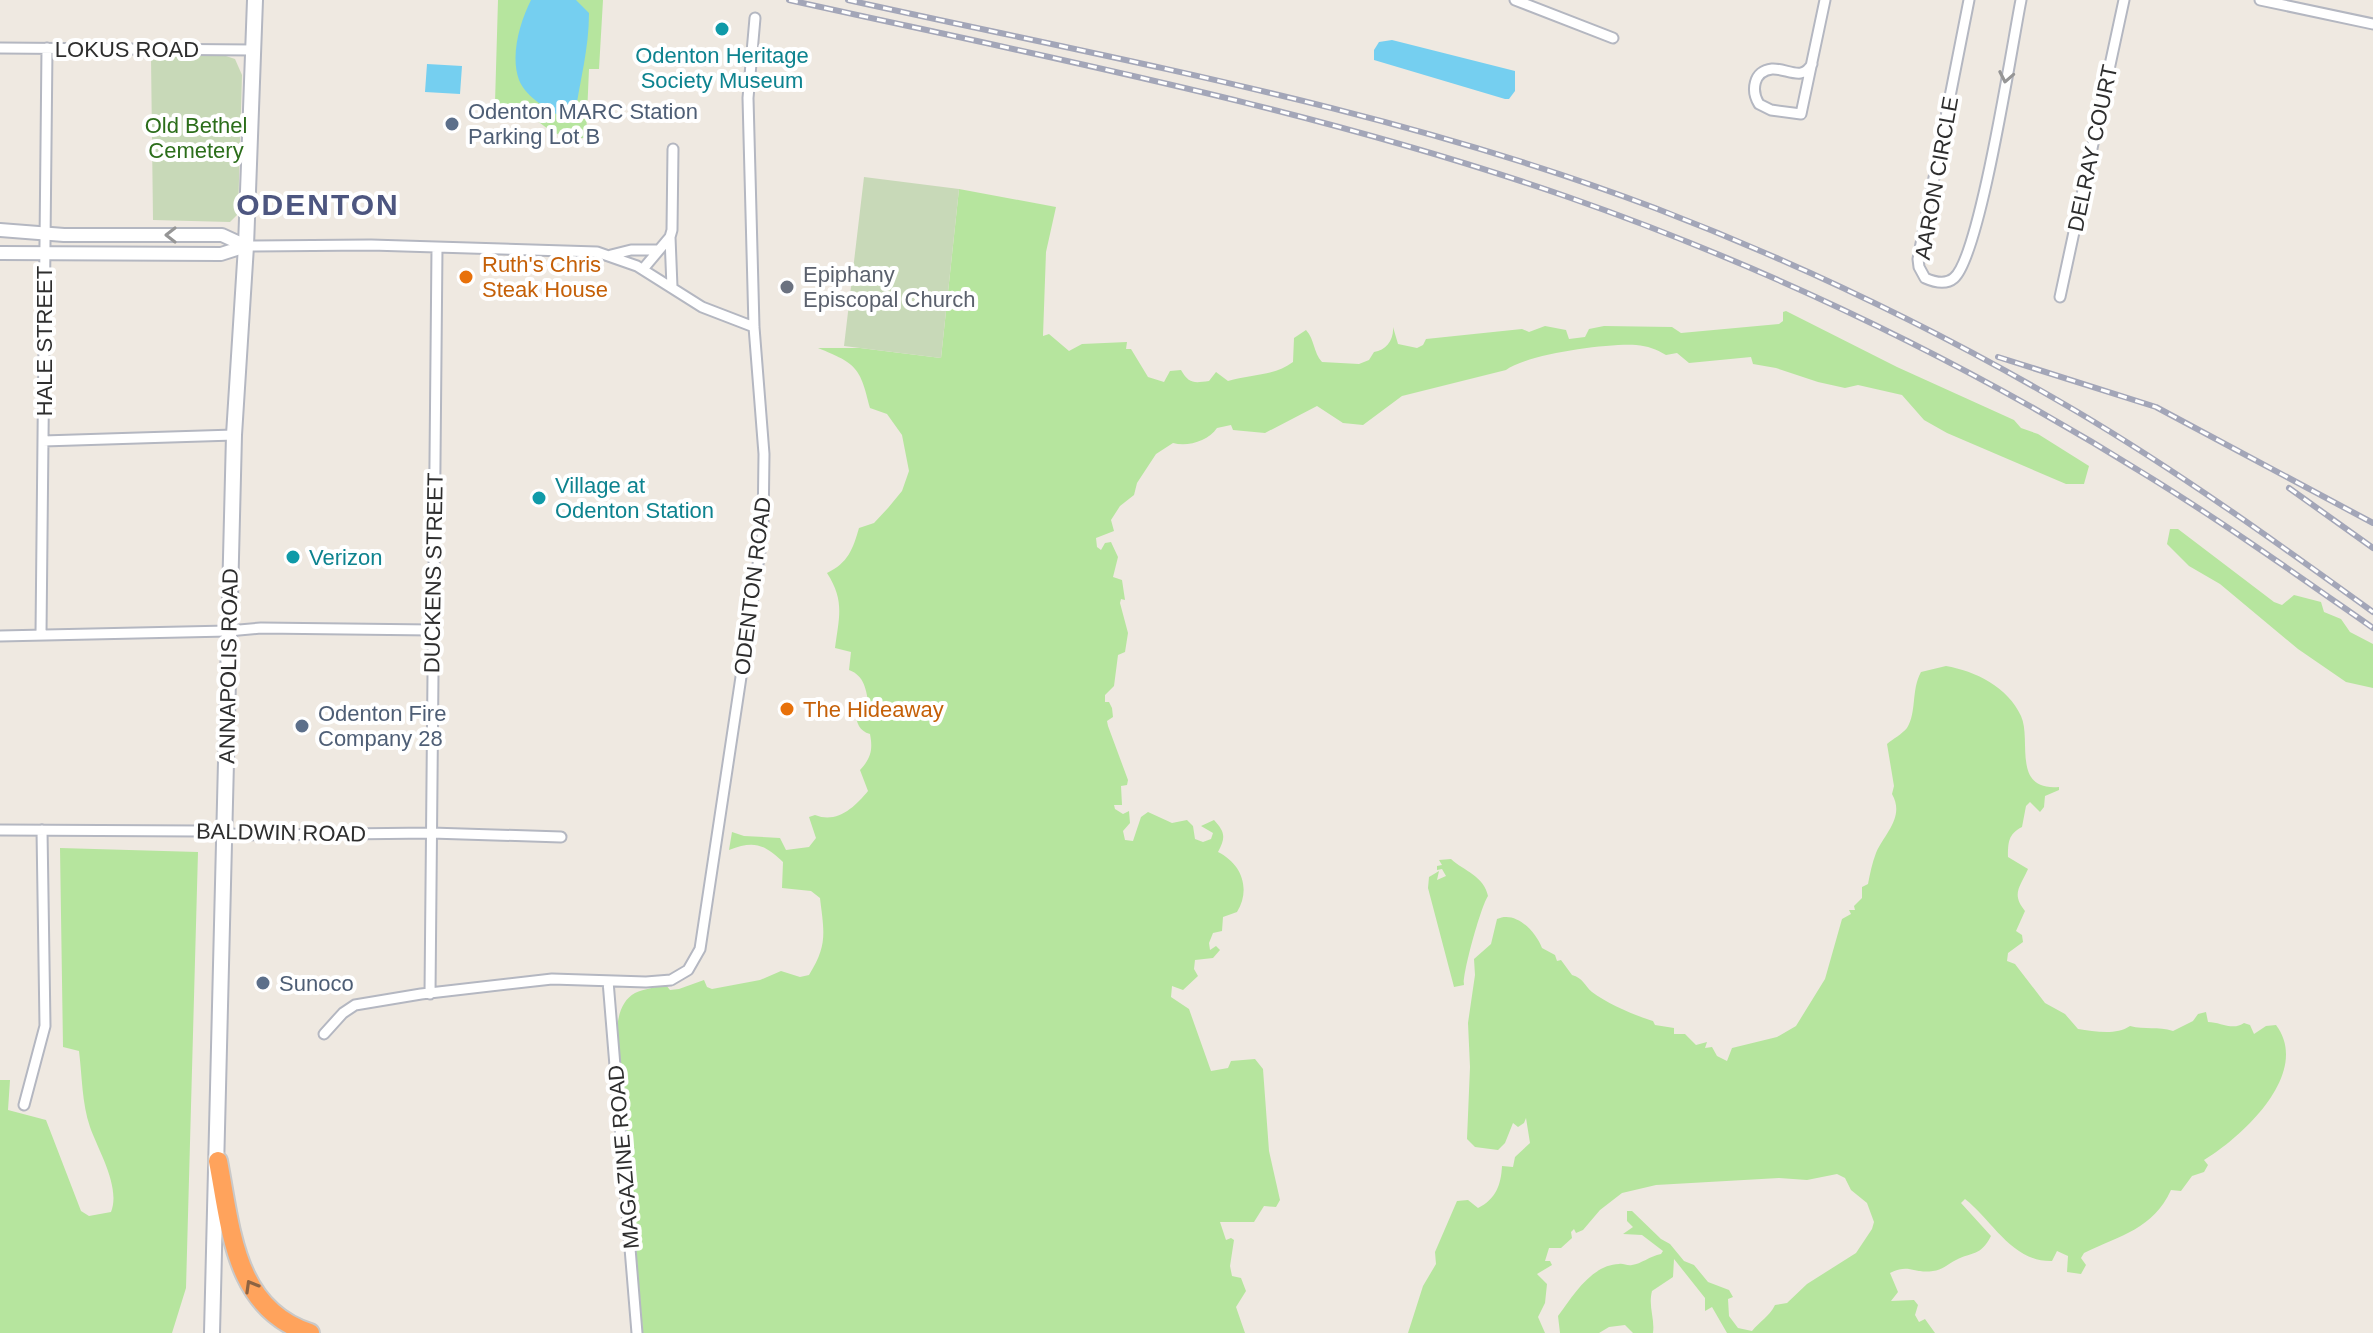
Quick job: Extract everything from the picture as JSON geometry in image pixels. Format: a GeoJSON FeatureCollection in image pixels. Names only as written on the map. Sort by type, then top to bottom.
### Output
{"type":"FeatureCollection","features":[{"type":"Feature","properties":{"kind":"highway"},"geometry":{"type":"LineString","coordinates":[[218,1161],[239,1265],[248,1284],[284,1322],[310,1333]]}},
{"type":"Feature","properties":{"kind":"main road","name":"ANNAPOLIS ROAD"},"geometry":{"type":"LineString","coordinates":[[212,1333],[234,435],[246,246],[255,0]]}},
{"type":"Feature","properties":{"kind":"street"},"geometry":{"type":"LineString","coordinates":[[1515,0],[1613,38]]}},
{"type":"Feature","properties":{"kind":"street"},"geometry":{"type":"LineString","coordinates":[[1812,64],[1802,73],[1771,69],[1763,73],[1754,84],[1755,98],[1759,104],[1771,110],[1801,114],[1812,64],[1825,0]]}},
{"type":"Feature","properties":{"kind":"street","name":"AARON CIRCLE"},"geometry":{"type":"LineString","coordinates":[[1969,0],[1918,259],[1925,278],[1945,282],[1960,270],[1977,226],[2021,0]]}},
{"type":"Feature","properties":{"kind":"street","name":"DELRAY COURT"},"geometry":{"type":"LineString","coordinates":[[2060,297],[2124,0]]}},
{"type":"Feature","properties":{"kind":"street"},"geometry":{"type":"LineString","coordinates":[[2260,0],[2373,24]]}},
{"type":"Feature","properties":{"kind":"street","name":"ODENTON ROAD"},"geometry":{"type":"LineString","coordinates":[[324,1034],[355,1005],[552,979],[671,980],[688,970],[700,949],[763,531],[764,454],[754,327],[748,98],[755,18]]}},
{"type":"Feature","properties":{"kind":"street","name":"LOKUS ROAD"},"geometry":{"type":"LineString","coordinates":[[0,48],[253,50]]}},
{"type":"Feature","properties":{"kind":"street","name":"HALE STREET"},"geometry":{"type":"LineString","coordinates":[[41,634],[47,48]]}},
{"type":"Feature","properties":{"kind":"street"},"geometry":{"type":"LineString","coordinates":[[672,287],[673,149]]}},
{"type":"Feature","properties":{"kind":"street"},"geometry":{"type":"LineString","coordinates":[[0,230],[46,234],[222,235],[246,246]]}},
{"type":"Feature","properties":{"kind":"street"},"geometry":{"type":"LineString","coordinates":[[643,269],[670,237]]}},
{"type":"Feature","properties":{"kind":"street"},"geometry":{"type":"LineString","coordinates":[[0,253],[221,254],[246,246],[371,245],[535,248],[611,255],[643,269],[702,307],[754,327]]}},
{"type":"Feature","properties":{"kind":"street","name":"DUCKENS STREET"},"geometry":{"type":"LineString","coordinates":[[430,994],[437,248]]}},
{"type":"Feature","properties":{"kind":"street"},"geometry":{"type":"LineString","coordinates":[[611,255],[631,250],[659,250]]}},
{"type":"Feature","properties":{"kind":"street"},"geometry":{"type":"LineString","coordinates":[[43,441],[234,435]]}},
{"type":"Feature","properties":{"kind":"street"},"geometry":{"type":"LineString","coordinates":[[0,636],[261,628],[432,630]]}},
{"type":"Feature","properties":{"kind":"street","name":"BALDWIN ROAD"},"geometry":{"type":"LineString","coordinates":[[0,830],[561,837]]}},
{"type":"Feature","properties":{"kind":"street"},"geometry":{"type":"LineString","coordinates":[[24,1105],[45,1026],[42,830]]}},
{"type":"Feature","properties":{"kind":"street","name":"MAGAZINE ROAD"},"geometry":{"type":"LineString","coordinates":[[608,981],[637,1333]]}},
{"type":"Feature","properties":{"kind":"green space"},"geometry":{"type":"Polygon","coordinates":[[[498,0],[603,0],[599,69],[589,69],[586,138],[565,138],[523,110],[495,103],[498,0]]]}},
{"type":"Feature","properties":{"kind":"green space","name":"Old Bethel Cemetery"},"geometry":{"type":"Polygon","coordinates":[[[220,54],[235,59],[242,75],[238,214],[230,222],[153,220],[151,57],[220,54]]]}},
{"type":"Feature","properties":{"kind":"green space"},"geometry":{"type":"Polygon","coordinates":[[[864,177],[959,189],[941,358],[844,346],[864,177]]]}},
{"type":"Feature","properties":{"kind":"green space"},"geometry":{"type":"Polygon","coordinates":[[[959,189],[1056,207],[1046,252],[1043,336],[1049,334],[1069,351],[1082,344],[1127,342],[1126,349],[1131,349],[1148,377],[1164,382],[1170,371],[1181,370],[1192,382],[1199,382],[1209,381],[1216,372],[1228,381],[1278,370],[1293,362],[1294,338],[1306,330],[1322,362],[1359,364],[1388,344],[1393,327],[1398,344],[1417,348],[1426,339],[1522,329],[1529,332],[1545,326],[1566,330],[1569,339],[1585,337],[1589,329],[1604,326],[1672,327],[1681,333],[1779,324],[1786,311],[1897,367],[2014,420],[2021,428],[2038,434],[2089,466],[2084,484],[2066,484],[1947,433],[1924,420],[1902,395],[1858,385],[1845,388],[1818,382],[1753,364],[1751,357],[1689,363],[1677,353],[1666,355],[1636,345],[1549,355],[1506,370],[1402,396],[1363,425],[1343,423],[1317,406],[1265,433],[1233,430],[1231,425],[1217,428],[1197,442],[1173,443],[1156,454],[1137,483],[1134,495],[1120,506],[1111,520],[1114,531],[1096,538],[1097,547],[1101,550],[1105,543],[1111,542],[1118,557],[1113,577],[1122,580],[1125,600],[1121,599],[1120,603],[1128,633],[1125,652],[1118,655],[1114,686],[1105,695],[1105,702],[1109,702],[1112,708],[1113,717],[1107,721],[1108,726],[1128,780],[1127,785],[1121,786],[1122,805],[1114,805],[1123,814],[1129,811],[1130,823],[1123,831],[1125,840],[1133,841],[1141,817],[1148,812],[1172,823],[1187,820],[1193,826],[1195,839],[1203,842],[1211,839],[1213,833],[1201,826],[1214,820],[1223,835],[1218,852],[1233,863],[1242,878],[1243,895],[1237,912],[1223,917],[1222,931],[1213,933],[1209,943],[1210,950],[1216,946],[1220,950],[1213,958],[1195,960],[1194,969],[1198,976],[1183,990],[1172,986],[1171,997],[1189,1009],[1211,1071],[1228,1068],[1231,1061],[1255,1059],[1263,1069],[1269,1151],[1280,1200],[1276,1207],[1264,1206],[1254,1222],[1220,1222],[1226,1240],[1234,1240],[1230,1266],[1232,1276],[1241,1278],[1246,1291],[1236,1307],[1245,1333],[643,1333],[623,1090],[617,1052],[621,1011],[626,1000],[635,993],[666,985],[670,990],[679,989],[704,980],[707,987],[712,989],[760,980],[781,971],[800,977],[809,975],[819,955],[823,929],[820,898],[811,891],[782,888],[783,862],[770,851],[752,845],[729,850],[732,832],[744,836],[780,838],[786,850],[809,847],[816,838],[809,817],[838,816],[868,791],[860,770],[870,754],[870,734],[859,726],[855,713],[869,706],[866,689],[862,680],[849,670],[851,652],[835,648],[838,601],[827,573],[849,555],[859,528],[874,523],[902,491],[909,471],[902,435],[887,414],[870,408],[855,369],[841,358],[818,348],[860,348],[941,358],[959,189]]]}},
{"type":"Feature","properties":{"kind":"green space"},"geometry":{"type":"Polygon","coordinates":[[[2170,529],[2178,529],[2274,602],[2282,605],[2294,595],[2321,602],[2324,612],[2341,619],[2350,632],[2373,644],[2373,688],[2346,682],[2298,649],[2220,584],[2189,566],[2167,544],[2170,529]]]}},
{"type":"Feature","properties":{"kind":"green space"},"geometry":{"type":"Polygon","coordinates":[[[1946,666],[1979,676],[2008,697],[2024,726],[2029,773],[2034,781],[2044,786],[2059,787],[2059,790],[2045,796],[2040,812],[2030,802],[2026,806],[2022,827],[2010,839],[2008,857],[2028,869],[2018,895],[2025,911],[2016,931],[2022,935],[2023,942],[2008,953],[2007,961],[2015,964],[2045,1003],[2065,1014],[2078,1029],[2111,1032],[2130,1026],[2173,1031],[2206,1012],[2208,1022],[2231,1026],[2244,1023],[2250,1025],[2254,1034],[2266,1026],[2276,1025],[2285,1044],[2285,1063],[2279,1083],[2268,1102],[2236,1136],[2204,1160],[2208,1165],[2204,1172],[2192,1176],[2181,1191],[2171,1190],[2155,1214],[2135,1229],[2084,1253],[2081,1258],[2086,1265],[2081,1274],[2067,1272],[2068,1256],[2057,1251],[2052,1261],[2038,1260],[2014,1248],[1965,1199],[1961,1203],[1991,1236],[1983,1247],[1936,1270],[1902,1269],[1890,1273],[1898,1292],[1891,1301],[1914,1300],[1918,1305],[1915,1315],[1919,1322],[1925,1319],[1935,1333],[1727,1333],[1712,1307],[1705,1311],[1705,1298],[1674,1259],[1673,1277],[1652,1291],[1653,1333],[1633,1333],[1625,1325],[1609,1327],[1599,1333],[1560,1333],[1558,1316],[1591,1276],[1609,1266],[1635,1264],[1663,1251],[1642,1235],[1623,1234],[1633,1227],[1627,1221],[1627,1211],[1632,1211],[1670,1244],[1684,1261],[1694,1265],[1708,1282],[1729,1290],[1733,1297],[1728,1299],[1729,1316],[1738,1328],[1752,1331],[1775,1305],[1787,1303],[1807,1284],[1856,1253],[1872,1229],[1874,1222],[1867,1203],[1851,1190],[1845,1178],[1837,1174],[1807,1180],[1779,1178],[1656,1185],[1622,1193],[1600,1210],[1583,1230],[1576,1233],[1574,1229],[1572,1238],[1561,1248],[1549,1248],[1545,1261],[1550,1261],[1552,1265],[1537,1274],[1547,1284],[1545,1303],[1538,1317],[1545,1333],[1408,1333],[1423,1286],[1436,1264],[1435,1252],[1457,1201],[1468,1200],[1478,1208],[1484,1204],[1496,1191],[1502,1166],[1513,1167],[1515,1157],[1530,1143],[1526,1118],[1518,1127],[1513,1123],[1505,1143],[1498,1150],[1475,1147],[1467,1139],[1468,1023],[1475,975],[1474,959],[1491,944],[1497,919],[1511,917],[1524,924],[1542,948],[1555,955],[1557,961],[1561,960],[1572,975],[1598,996],[1653,1021],[1655,1025],[1674,1028],[1674,1034],[1685,1034],[1696,1045],[1707,1042],[1705,1048],[1712,1047],[1717,1056],[1727,1061],[1732,1048],[1777,1037],[1796,1026],[1825,979],[1842,919],[1851,914],[1849,910],[1855,910],[1854,906],[1862,898],[1862,887],[1868,884],[1876,853],[1895,818],[1894,786],[1887,744],[1910,722],[1921,672],[1946,666]]]}},
{"type":"Feature","properties":{"kind":"green space"},"geometry":{"type":"Polygon","coordinates":[[[60,848],[198,852],[186,1288],[172,1333],[0,1333],[0,1080],[10,1080],[8,1110],[46,1120],[81,1211],[89,1216],[111,1212],[113,1202],[111,1180],[87,1118],[79,1051],[63,1047],[60,848]]]}},
{"type":"Feature","properties":{"kind":"green space"},"geometry":{"type":"Polygon","coordinates":[[[1451,859],[1482,883],[1488,896],[1473,940],[1464,985],[1454,987],[1428,888],[1429,877],[1439,871],[1437,880],[1446,876],[1442,869],[1437,870],[1437,866],[1442,865],[1439,860],[1451,859]]]}},
{"type":"Feature","properties":{"kind":"water"},"geometry":{"type":"Polygon","coordinates":[[[531,0],[576,0],[589,13],[575,115],[568,120],[533,98],[519,80],[516,70],[518,39],[531,0]]]}},
{"type":"Feature","properties":{"kind":"water"},"geometry":{"type":"Polygon","coordinates":[[[1392,40],[1515,71],[1515,91],[1509,99],[1505,99],[1374,60],[1374,50],[1379,42],[1392,40]]]}},
{"type":"Feature","properties":{"kind":"water"},"geometry":{"type":"Polygon","coordinates":[[[427,64],[462,66],[460,94],[425,92],[427,64]]]}},
{"type":"Feature","properties":{"kind":"railway"},"geometry":{"type":"LineString","coordinates":[[789,0],[1279,111],[1473,166],[1644,225],[1794,287],[2012,396],[2179,496],[2373,628]]}},
{"type":"Feature","properties":{"kind":"railway"},"geometry":{"type":"LineString","coordinates":[[848,0],[1255,89],[1357,115],[1557,173],[1710,230],[1870,301],[2076,411],[2190,483],[2373,612]]}},
{"type":"Feature","properties":{"kind":"railway"},"geometry":{"type":"LineString","coordinates":[[1998,357],[2156,407],[2373,523]]}},
{"type":"Feature","properties":{"kind":"railway"},"geometry":{"type":"LineString","coordinates":[[2289,488],[2373,548]]}},
{"type":"Feature","properties":{"kind":"place","name":"Odenton Heritage Society Museum"},"geometry":{"type":"Point","coordinates":[722,29]}},
{"type":"Feature","properties":{"kind":"place","name":"Odenton MARC Station Parking Lot B"},"geometry":{"type":"Point","coordinates":[452,124]}},
{"type":"Feature","properties":{"kind":"place","name":"Ruth's Chris Steak House"},"geometry":{"type":"Point","coordinates":[466,277]}},
{"type":"Feature","properties":{"kind":"place","name":"Epiphany Episcopal Church"},"geometry":{"type":"Point","coordinates":[787,287]}},
{"type":"Feature","properties":{"kind":"place","name":"Village at Odenton Station"},"geometry":{"type":"Point","coordinates":[539,498]}},
{"type":"Feature","properties":{"kind":"place","name":"Verizon"},"geometry":{"type":"Point","coordinates":[293,557]}},
{"type":"Feature","properties":{"kind":"place","name":"The Hideaway"},"geometry":{"type":"Point","coordinates":[787,709]}},
{"type":"Feature","properties":{"kind":"place","name":"Odenton Fire Company 28"},"geometry":{"type":"Point","coordinates":[302,726]}},
{"type":"Feature","properties":{"kind":"place","name":"Sunoco"},"geometry":{"type":"Point","coordinates":[263,983]}},
{"type":"Feature","properties":{"kind":"district","name":"ODENTON"},"geometry":{"type":"Point","coordinates":[318,205]}}]}
